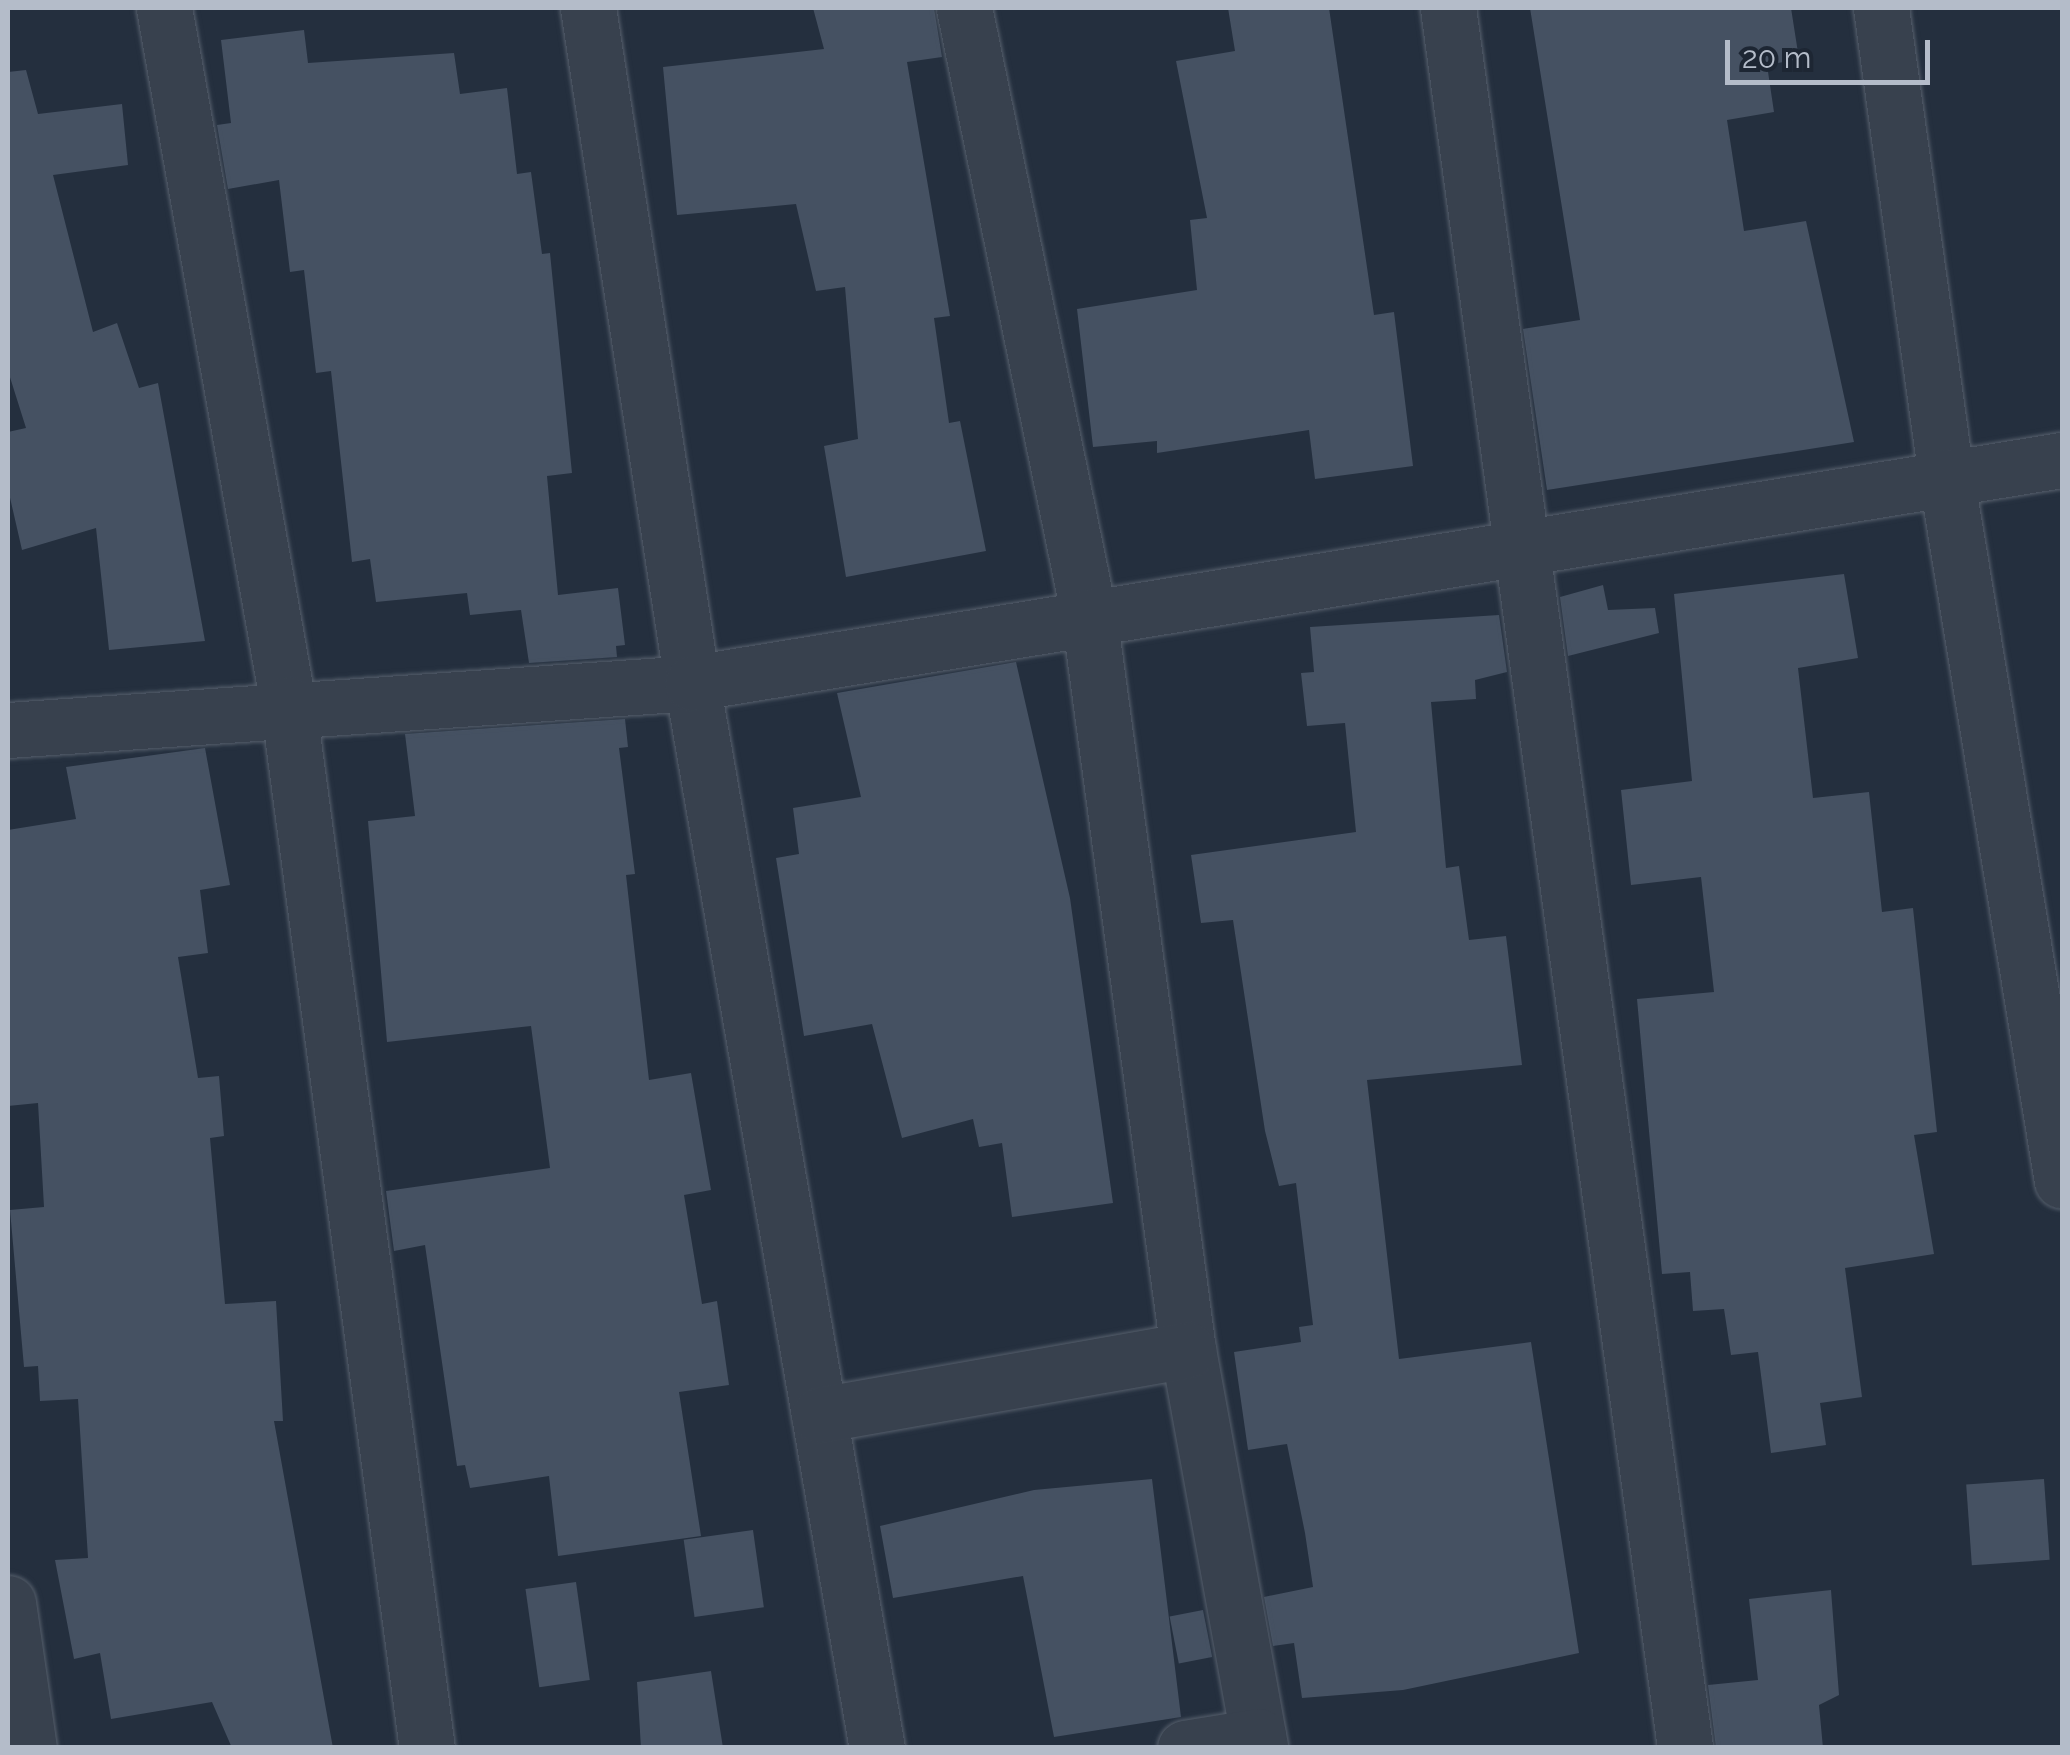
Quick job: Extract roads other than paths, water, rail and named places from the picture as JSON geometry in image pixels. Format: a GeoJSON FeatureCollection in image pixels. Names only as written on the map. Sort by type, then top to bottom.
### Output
{"type":"FeatureCollection","features":[{"type":"Feature","properties":{"kind":"street"},"geometry":{"type":"LineString","coordinates":[[164,8],[288,704],[427,1748]]}},
{"type":"Feature","properties":{"kind":"street"},"geometry":{"type":"LineString","coordinates":[[588,8],[692,682],[877,1748]]}},
{"type":"Feature","properties":{"kind":"street"},"geometry":{"type":"LineString","coordinates":[[964,8],[1089,616],[1188,1350],[1259,1742],[1185,1748]]}},
{"type":"Feature","properties":{"kind":"street"},"geometry":{"type":"LineString","coordinates":[[1448,8],[1684,1748]]}},
{"type":"Feature","properties":{"kind":"street"},"geometry":{"type":"LineString","coordinates":[[1880,8],[1946,476],[2062,1181]]}},
{"type":"Feature","properties":{"kind":"street"},"geometry":{"type":"LineString","coordinates":[[8,730],[288,704],[692,682],[2062,460]]}},
{"type":"Feature","properties":{"kind":"street"},"geometry":{"type":"LineString","coordinates":[[819,1415],[1188,1350]]}},
{"type":"Feature","properties":{"kind":"street"},"geometry":{"type":"LineString","coordinates":[[8,1603],[28,1748]]}}]}
